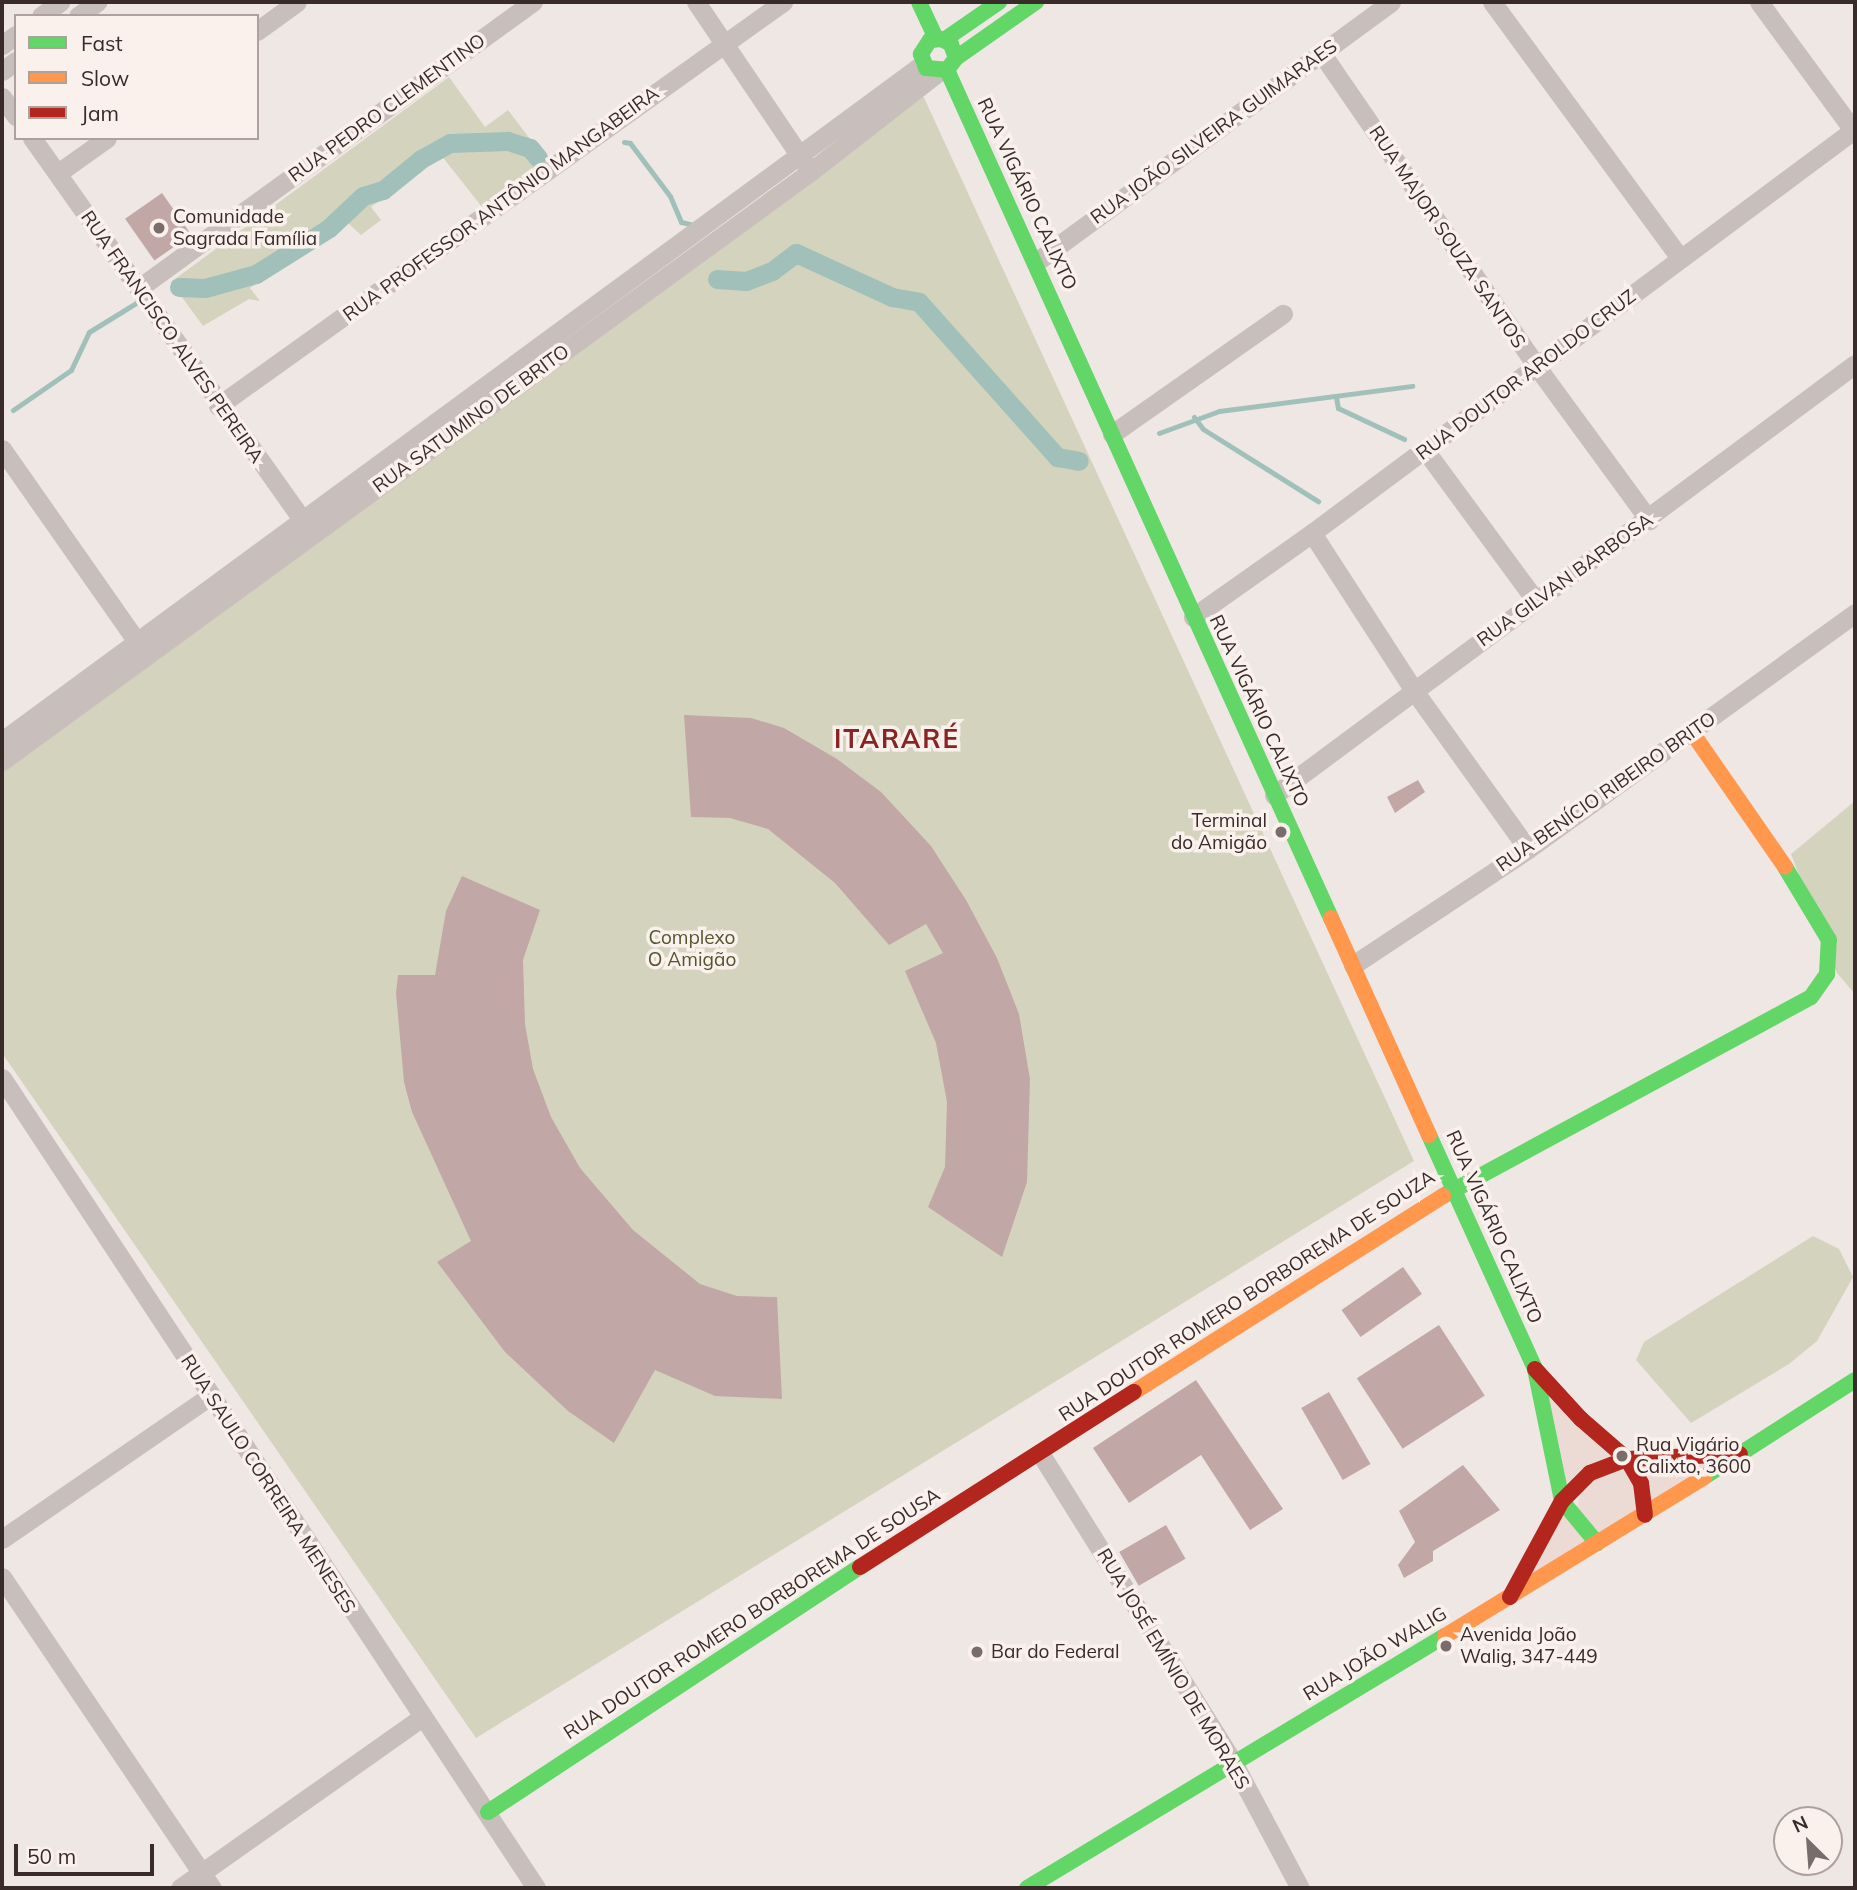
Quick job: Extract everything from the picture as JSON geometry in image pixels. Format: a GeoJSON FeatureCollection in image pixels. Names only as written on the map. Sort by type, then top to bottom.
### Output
{"type":"FeatureCollection","features":[{"type":"Feature","properties":{"kind":"main road"},"geometry":{"type":"LineString","coordinates":[[919,2],[940,39]]}},
{"type":"Feature","properties":{"kind":"main road"},"geometry":{"type":"LineString","coordinates":[[941,66],[922,48],[999,2]]}},
{"type":"Feature","properties":{"kind":"main road","name":"RUA SATUMINO DE BRITO"},"geometry":{"type":"LineString","coordinates":[[941,66],[1036,2]]}},
{"type":"Feature","properties":{"kind":"main road","name":"RUA VIGÁRIO CALIXTO"},"geometry":{"type":"LineString","coordinates":[[940,39],[951,44],[941,66],[1036,262],[1193,617],[1535,1369],[1562,1501],[1597,1543]]}},
{"type":"Feature","properties":{"kind":"main road","name":"RUA DOUTOR ROMERO BORBOREMA DE SOUZA"},"geometry":{"type":"LineString","coordinates":[[1040,1453],[1453,1189],[1811,997],[1827,974],[1829,940],[1775,849],[1691,731]]}},
{"type":"Feature","properties":{"kind":"main road","name":"RUA VIGÁRIO CALIXTO"},"geometry":{"type":"LineString","coordinates":[[1535,1369],[1581,1419],[1628,1459],[1641,1483],[1645,1515]]}},
{"type":"Feature","properties":{"kind":"main road","name":"RUA JOÃO WALIG"},"geometry":{"type":"LineString","coordinates":[[1027,1888],[1645,1515],[1855,1380]]}},
{"type":"Feature","properties":{"kind":"main road","name":"RUA DOUTOR ROMERO BORBOREMA DE SOUSA"},"geometry":{"type":"LineString","coordinates":[[488,1812],[1040,1453]]}},
{"type":"Feature","properties":{"kind":"main road"},"geometry":{"type":"LineString","coordinates":[[1510,1597],[1562,1501],[1590,1473],[1628,1459],[1743,1454]]}},
{"type":"Feature","properties":{"kind":"street"},"geometry":{"type":"LineString","coordinates":[[44,14],[60,2]]}},
{"type":"Feature","properties":{"kind":"street"},"geometry":{"type":"LineString","coordinates":[[81,14],[97,2]]}},
{"type":"Feature","properties":{"kind":"street"},"geometry":{"type":"LineString","coordinates":[[259,30],[297,2]]}},
{"type":"Feature","properties":{"kind":"street","name":"RUA PEDRO CLEMENTINO"},"geometry":{"type":"LineString","coordinates":[[139,288],[533,2]]}},
{"type":"Feature","properties":{"kind":"street"},"geometry":{"type":"LineString","coordinates":[[696,2],[805,165]]}},
{"type":"Feature","properties":{"kind":"street","name":"RUA PROFESSOR ANTÔNIO MANGABEIRA"},"geometry":{"type":"LineString","coordinates":[[218,406],[783,2]]}},
{"type":"Feature","properties":{"kind":"street","name":"RUA JOÃO SILVEIRA GUIMARAES"},"geometry":{"type":"LineString","coordinates":[[1036,262],[1391,2]]}},
{"type":"Feature","properties":{"kind":"street"},"geometry":{"type":"LineString","coordinates":[[1492,2],[1680,258]]}},
{"type":"Feature","properties":{"kind":"street"},"geometry":{"type":"LineString","coordinates":[[1759,2],[1854,130]]}},
{"type":"Feature","properties":{"kind":"street","name":"RUA MAJOR SOUZA SANTOS"},"geometry":{"type":"LineString","coordinates":[[1322,54],[1537,368],[1649,520]]}},
{"type":"Feature","properties":{"kind":"street","name":"RUA SATUMINO DE BRITO"},"geometry":{"type":"LineString","coordinates":[[2,761],[143,650],[941,66]]}},
{"type":"Feature","properties":{"kind":"street"},"geometry":{"type":"LineString","coordinates":[[2,97],[14,113]]}},
{"type":"Feature","properties":{"kind":"street","name":"RUA DOUTOR AROLDO CRUZ"},"geometry":{"type":"LineString","coordinates":[[1193,617],[1537,368],[1680,258],[1854,130]]}},
{"type":"Feature","properties":{"kind":"street","name":"RUA FRANCISCO ALVES PEREIRA"},"geometry":{"type":"LineString","coordinates":[[33,140],[139,288],[218,406],[309,529]]}},
{"type":"Feature","properties":{"kind":"street"},"geometry":{"type":"LineString","coordinates":[[58,173],[104,140]]}},
{"type":"Feature","properties":{"kind":"street"},"geometry":{"type":"LineString","coordinates":[[1112,434],[1283,314]]}},
{"type":"Feature","properties":{"kind":"street","name":"RUA GILVAN BARBOSA"},"geometry":{"type":"LineString","coordinates":[[1274,795],[1535,600],[1649,520],[1855,364]]}},
{"type":"Feature","properties":{"kind":"street"},"geometry":{"type":"LineString","coordinates":[[2,449],[143,650]]}},
{"type":"Feature","properties":{"kind":"street"},"geometry":{"type":"LineString","coordinates":[[1425,450],[1535,600]]}},
{"type":"Feature","properties":{"kind":"street"},"geometry":{"type":"LineString","coordinates":[[1312,533],[1415,692],[1528,849]]}},
{"type":"Feature","properties":{"kind":"street","name":"RUA BENÍCIO RIBEIRO BRITO"},"geometry":{"type":"LineString","coordinates":[[1353,965],[1528,849],[1855,613]]}},
{"type":"Feature","properties":{"kind":"street","name":"RUA SATUMINO DE BRITO"},"geometry":{"type":"LineString","coordinates":[[2,741],[143,650]]}},
{"type":"Feature","properties":{"kind":"street","name":"RUA SAULO CORREIRA MENESES"},"geometry":{"type":"LineString","coordinates":[[2,1078],[420,1719],[488,1812],[536,1888]]}},
{"type":"Feature","properties":{"kind":"street"},"geometry":{"type":"LineString","coordinates":[[2,1539],[211,1396]]}},
{"type":"Feature","properties":{"kind":"street","name":"RUA JOSÉ EMÍNIO DE MORAES"},"geometry":{"type":"LineString","coordinates":[[1040,1453],[1234,1764],[1300,1888]]}},
{"type":"Feature","properties":{"kind":"street"},"geometry":{"type":"LineString","coordinates":[[2,1577],[207,1881]]}},
{"type":"Feature","properties":{"kind":"street"},"geometry":{"type":"LineString","coordinates":[[180,1888],[207,1881],[420,1719]]}},
{"type":"Feature","properties":{"kind":"green space"},"geometry":{"type":"Polygon","coordinates":[[[449,77],[485,127],[508,110],[546,160],[482,207],[441,155],[371,207],[381,220],[361,235],[348,223],[313,249],[306,245],[250,288],[260,301],[249,299],[203,326],[171,282],[449,77]]]}},
{"type":"Feature","properties":{"kind":"green space","name":"Complexo O Amigão"},"geometry":{"type":"Polygon","coordinates":[[[920,89],[1414,1161],[476,1738],[2,1053],[2,762],[920,89]]]}},
{"type":"Feature","properties":{"kind":"green space"},"geometry":{"type":"Polygon","coordinates":[[[1855,801],[1855,994],[1837,973],[1791,854],[1855,801]]]}},
{"type":"Feature","properties":{"kind":"green space"},"geometry":{"type":"Polygon","coordinates":[[[1813,1236],[1839,1249],[1853,1277],[1817,1341],[1789,1364],[1691,1423],[1636,1360],[1644,1342],[1813,1236]]]}},
{"type":"Feature","properties":{"kind":"shaded area"},"geometry":{"type":"Polygon","coordinates":[[[1541,1383],[1618,1457],[1565,1488],[1541,1383]]]}},
{"type":"Feature","properties":{"kind":"shaded area"},"geometry":{"type":"Polygon","coordinates":[[[1732,1458],[1647,1509],[1633,1461],[1732,1458]]]}},
{"type":"Feature","properties":{"kind":"shaded area"},"geometry":{"type":"Polygon","coordinates":[[[1627,1463],[1641,1513],[1596,1539],[1575,1516],[1583,1482],[1627,1463]]]}},
{"type":"Feature","properties":{"kind":"shaded area"},"geometry":{"type":"Polygon","coordinates":[[[1561,1506],[1592,1543],[1519,1586],[1561,1506]]]}},
{"type":"Feature","properties":{"kind":"building","name":"Comunidade Sagrada Família"},"geometry":{"type":"Polygon","coordinates":[[[162,193],[191,235],[154,261],[125,219],[162,193]]]}},
{"type":"Feature","properties":{"kind":"building"},"geometry":{"type":"Polygon","coordinates":[[[684,715],[751,718],[784,728],[837,759],[881,792],[931,846],[966,900],[997,958],[1019,1014],[1030,1079],[1027,1182],[1002,1257],[928,1207],[945,1167],[947,1102],[936,1043],[905,971],[943,953],[926,924],[889,945],[835,883],[768,829],[730,818],[691,817],[684,715]]]}},
{"type":"Feature","properties":{"kind":"building"},"geometry":{"type":"Polygon","coordinates":[[[1418,780],[1425,792],[1395,813],[1387,797],[1418,780]]]}},
{"type":"Feature","properties":{"kind":"building"},"geometry":{"type":"Polygon","coordinates":[[[462,876],[540,910],[523,960],[525,1024],[533,1069],[551,1117],[580,1168],[633,1230],[700,1284],[737,1296],[777,1297],[782,1399],[715,1396],[655,1370],[614,1443],[568,1411],[505,1352],[437,1262],[471,1241],[412,1112],[404,1082],[396,993],[398,975],[435,975],[446,911],[462,876]]]}},
{"type":"Feature","properties":{"kind":"building"},"geometry":{"type":"Polygon","coordinates":[[[1403,1267],[1422,1294],[1360,1337],[1342,1310],[1403,1267]]]}},
{"type":"Feature","properties":{"kind":"building"},"geometry":{"type":"Polygon","coordinates":[[[1439,1325],[1485,1395],[1403,1449],[1357,1378],[1439,1325]]]}},
{"type":"Feature","properties":{"kind":"building"},"geometry":{"type":"Polygon","coordinates":[[[1196,1380],[1283,1509],[1250,1530],[1201,1455],[1129,1503],[1093,1448],[1196,1380]]]}},
{"type":"Feature","properties":{"kind":"building"},"geometry":{"type":"Polygon","coordinates":[[[1329,1392],[1370,1464],[1343,1480],[1301,1408],[1329,1392]]]}},
{"type":"Feature","properties":{"kind":"building"},"geometry":{"type":"Polygon","coordinates":[[[1463,1465],[1500,1510],[1433,1551],[1433,1561],[1404,1578],[1398,1565],[1415,1542],[1399,1511],[1463,1465]]]}},
{"type":"Feature","properties":{"kind":"building"},"geometry":{"type":"Polygon","coordinates":[[[1166,1525],[1186,1559],[1139,1586],[1119,1552],[1166,1525]]]}},
{"type":"Feature","properties":{"kind":"waterway"},"geometry":{"type":"LineString","coordinates":[[179,287],[205,288],[256,274],[329,228],[363,196],[383,190],[421,159],[450,143],[508,141],[530,148],[538,158]]}},
{"type":"Feature","properties":{"kind":"waterway"},"geometry":{"type":"LineString","coordinates":[[624,142],[630,143],[670,196],[681,222],[694,225]]}},
{"type":"Feature","properties":{"kind":"waterway"},"geometry":{"type":"LineString","coordinates":[[717,279],[746,281],[772,271],[796,253],[892,297],[919,302],[1057,457],[1079,461]]}},
{"type":"Feature","properties":{"kind":"waterway"},"geometry":{"type":"LineString","coordinates":[[13,410],[71,370],[89,332],[136,303]]}},
{"type":"Feature","properties":{"kind":"waterway"},"geometry":{"type":"LineString","coordinates":[[1159,433],[1219,411],[1412,386]]}},
{"type":"Feature","properties":{"kind":"waterway"},"geometry":{"type":"LineString","coordinates":[[1336,397],[1338,408],[1404,439]]}},
{"type":"Feature","properties":{"kind":"waterway"},"geometry":{"type":"LineString","coordinates":[[1194,417],[1203,429],[1318,501]]}},
{"type":"Feature","properties":{"kind":"traffic: fast"},"geometry":{"type":"LineString","coordinates":[[919,2],[936,38]]}},
{"type":"Feature","properties":{"kind":"traffic: fast"},"geometry":{"type":"LineString","coordinates":[[944,40],[999,2]]}},
{"type":"Feature","properties":{"kind":"traffic: fast"},"geometry":{"type":"LineString","coordinates":[[956,58],[951,44],[942,39],[930,40],[921,54],[926,68],[947,70],[956,58],[1036,2]]}},
{"type":"Feature","properties":{"kind":"traffic: fast"},"geometry":{"type":"LineString","coordinates":[[947,70],[1331,918]]}},
{"type":"Feature","properties":{"kind":"traffic: fast"},"geometry":{"type":"LineString","coordinates":[[1443,1196],[1811,997],[1827,974],[1829,940],[1785,867]]}},
{"type":"Feature","properties":{"kind":"traffic: fast"},"geometry":{"type":"LineString","coordinates":[[1429,1135],[1535,1369],[1562,1501],[1597,1543]]}},
{"type":"Feature","properties":{"kind":"traffic: fast"},"geometry":{"type":"LineString","coordinates":[[1704,1477],[1855,1380]]}},
{"type":"Feature","properties":{"kind":"traffic: fast"},"geometry":{"type":"LineString","coordinates":[[488,1812],[860,1567]]}},
{"type":"Feature","properties":{"kind":"traffic: fast"},"geometry":{"type":"LineString","coordinates":[[1027,1888],[1445,1636]]}},
{"type":"Feature","properties":{"kind":"traffic: slow"},"geometry":{"type":"LineString","coordinates":[[1691,731],[1785,867]]}},
{"type":"Feature","properties":{"kind":"traffic: slow"},"geometry":{"type":"LineString","coordinates":[[1331,918],[1429,1135]]}},
{"type":"Feature","properties":{"kind":"traffic: slow"},"geometry":{"type":"LineString","coordinates":[[1134,1392],[1443,1196]]}},
{"type":"Feature","properties":{"kind":"traffic: slow"},"geometry":{"type":"LineString","coordinates":[[1445,1636],[1704,1477]]}},
{"type":"Feature","properties":{"kind":"traffic: jam"},"geometry":{"type":"LineString","coordinates":[[1535,1369],[1581,1419],[1627,1459],[1641,1483],[1645,1515]]}},
{"type":"Feature","properties":{"kind":"traffic: jam"},"geometry":{"type":"LineString","coordinates":[[860,1567],[1134,1392]]}},
{"type":"Feature","properties":{"kind":"traffic: jam"},"geometry":{"type":"LineString","coordinates":[[1510,1597],[1562,1501],[1590,1473],[1627,1459],[1740,1454]]}},
{"type":"Feature","properties":{"kind":"place","name":"Comunidade Sagrada Família"},"geometry":{"type":"Point","coordinates":[159,228]}},
{"type":"Feature","properties":{"kind":"place","name":"Terminal do Amigão"},"geometry":{"type":"Point","coordinates":[1281,832]}},
{"type":"Feature","properties":{"kind":"place","name":"Rua Vigário Calixto, 3600"},"geometry":{"type":"Point","coordinates":[1622,1456]}},
{"type":"Feature","properties":{"kind":"place","name":"Avenida João Walig, 347-449"},"geometry":{"type":"Point","coordinates":[1446,1646]}},
{"type":"Feature","properties":{"kind":"place","name":"Bar do Federal"},"geometry":{"type":"Point","coordinates":[977,1652]}},
{"type":"Feature","properties":{"kind":"district","name":"ITARARÉ"},"geometry":{"type":"Point","coordinates":[897,739]}}]}
